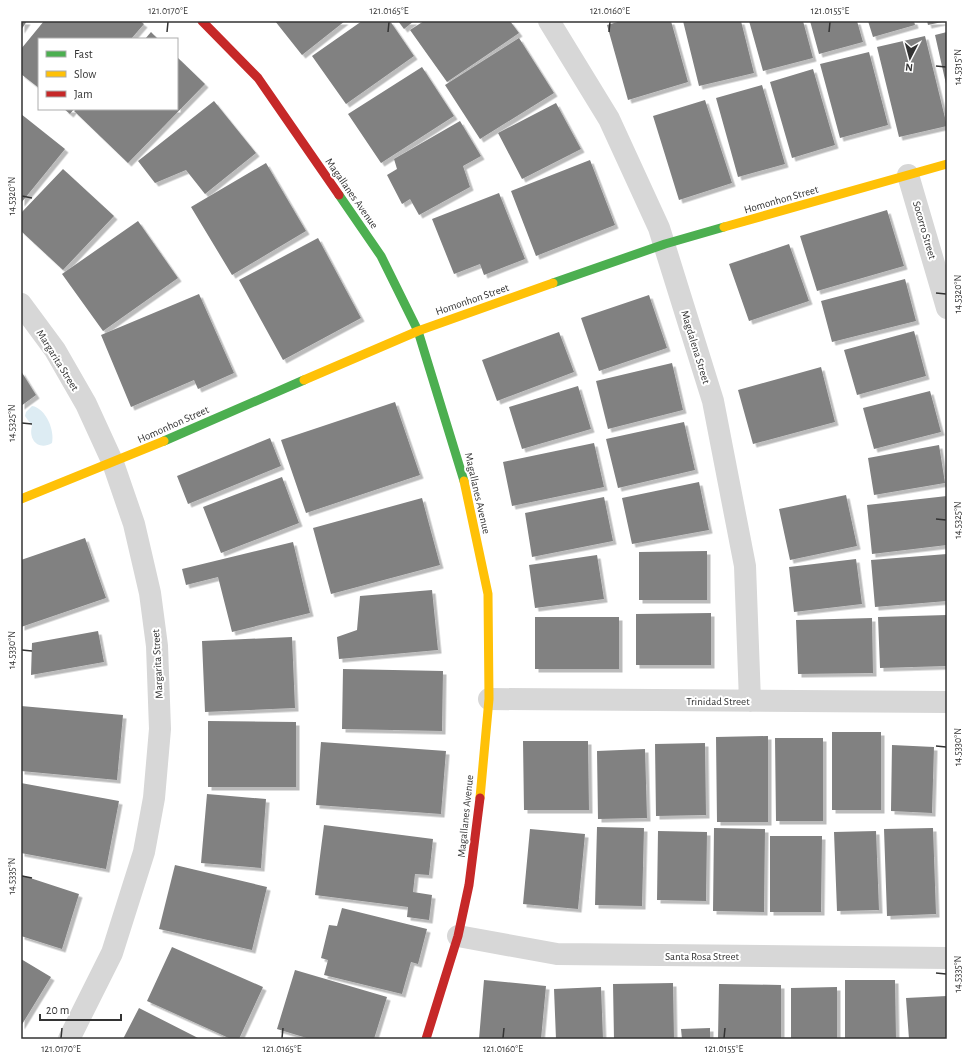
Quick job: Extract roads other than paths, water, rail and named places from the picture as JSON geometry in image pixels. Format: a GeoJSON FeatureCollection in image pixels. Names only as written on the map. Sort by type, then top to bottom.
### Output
{"type":"FeatureCollection","features":[{"type":"Feature","properties":{"kind":"street","name":"Magallanes Avenue"},"geometry":{"type":"LineString","coordinates":[[202,21],[258,78],[381,256],[418,331],[462,472],[488,594],[489,699],[477,831],[469,885],[458,936],[426,1039]]}},
{"type":"Feature","properties":{"kind":"street","name":"Magdalena Street"},"geometry":{"type":"LineString","coordinates":[[549,21],[609,119],[665,244],[713,402],[745,566],[750,701]]}},
{"type":"Feature","properties":{"kind":"street","name":"Homonhon Street"},"geometry":{"type":"LineString","coordinates":[[21,499],[113,463],[418,331],[665,244],[947,164]]}},
{"type":"Feature","properties":{"kind":"street","name":"Socorro Street"},"geometry":{"type":"LineString","coordinates":[[908,175],[947,308]]}},
{"type":"Feature","properties":{"kind":"street","name":"Margarita Street"},"geometry":{"type":"LineString","coordinates":[[21,304],[55,350],[86,404],[113,463],[134,524],[150,592],[157,646],[160,729],[154,798],[144,852],[112,953],[69,1039]]}},
{"type":"Feature","properties":{"kind":"street","name":"Trinidad Street"},"geometry":{"type":"LineString","coordinates":[[489,699],[947,702]]}},
{"type":"Feature","properties":{"kind":"street","name":"Santa Rosa Street"},"geometry":{"type":"LineString","coordinates":[[458,936],[557,954],[947,958]]}}]}
